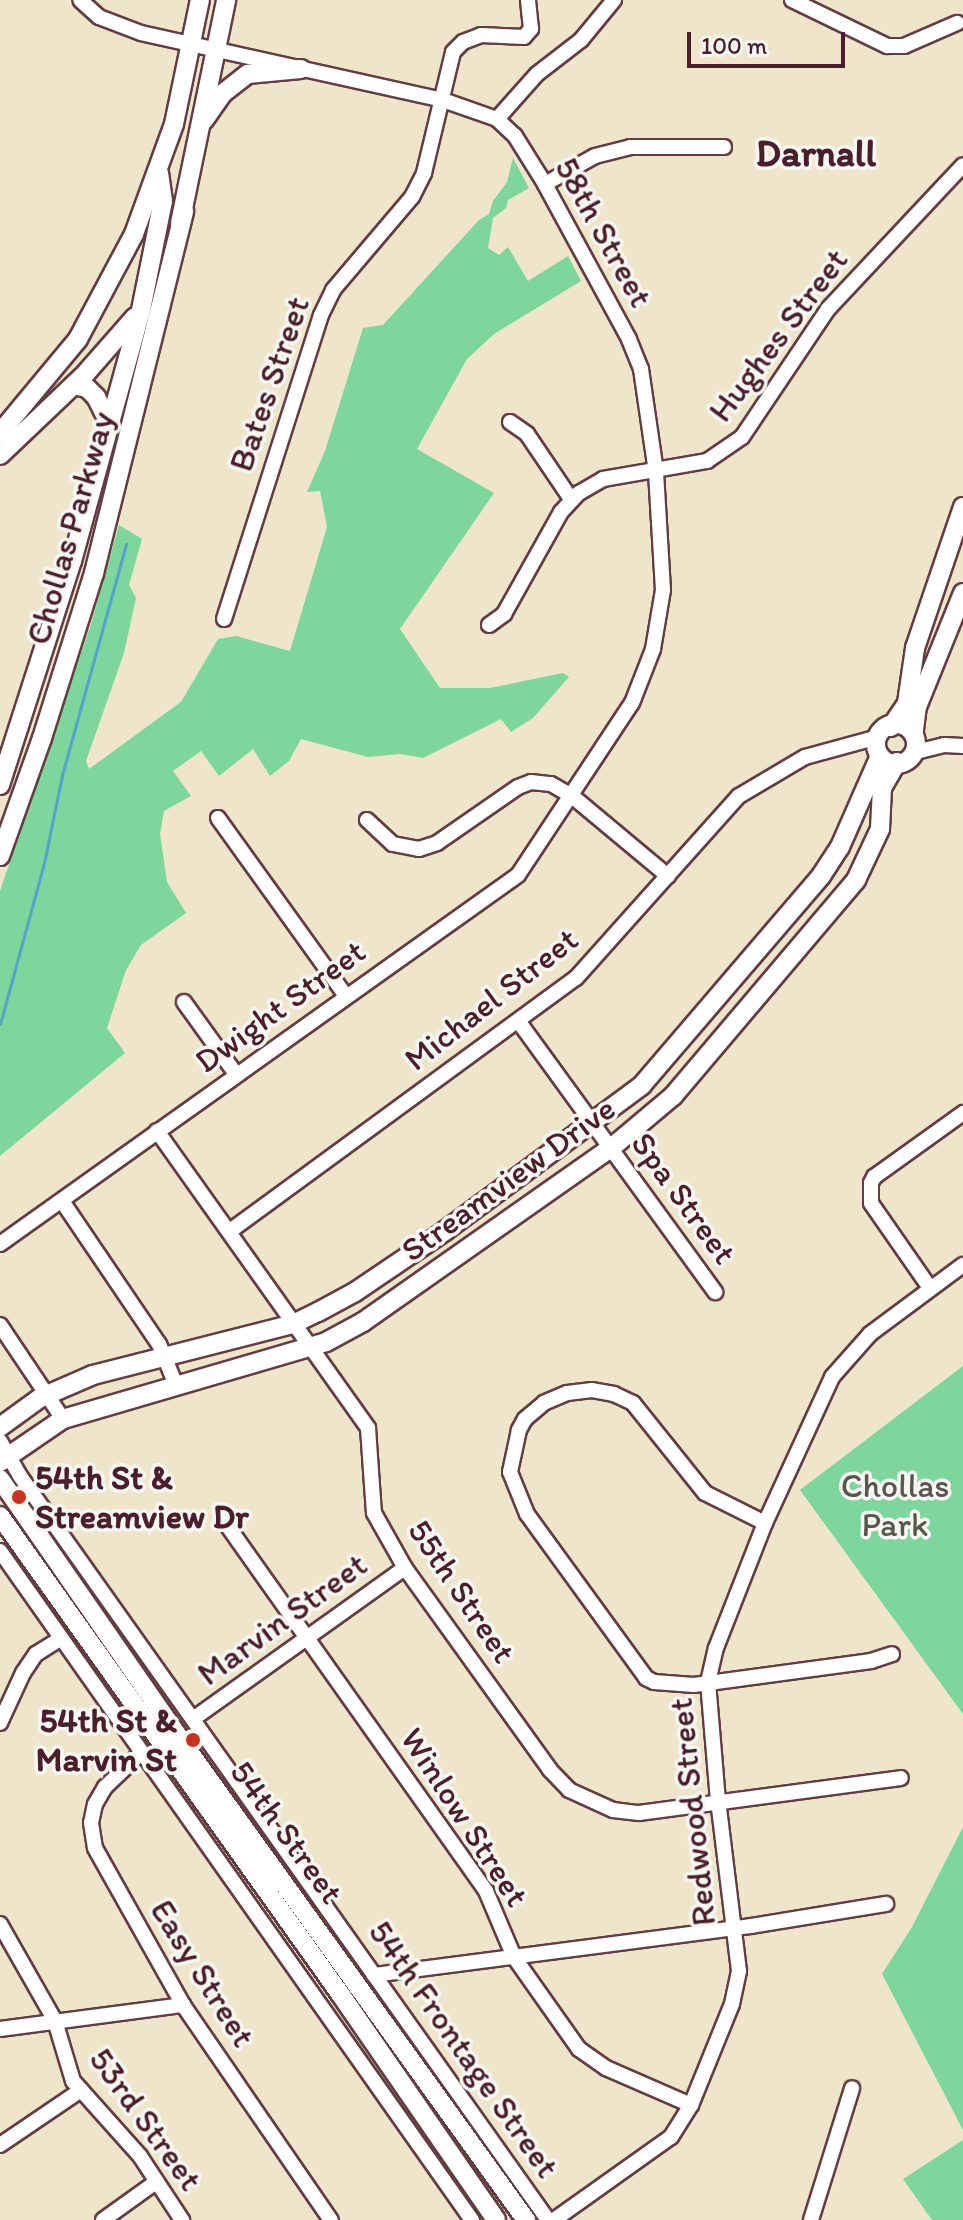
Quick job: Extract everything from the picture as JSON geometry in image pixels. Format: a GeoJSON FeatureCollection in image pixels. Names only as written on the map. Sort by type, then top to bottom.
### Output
{"type":"FeatureCollection","features":[{"type":"Feature","properties":{"kind":"main road"},"geometry":{"type":"LineString","coordinates":[[0,433],[78,339],[134,234],[159,174],[174,124],[200,0]]}},
{"type":"Feature","properties":{"kind":"main road"},"geometry":{"type":"LineString","coordinates":[[0,455],[74,385],[141,310],[184,211],[226,0]]}},
{"type":"Feature","properties":{"kind":"main road"},"geometry":{"type":"LineString","coordinates":[[200,125],[222,94],[248,74],[301,69]]}},
{"type":"Feature","properties":{"kind":"main road","name":"Chollas Parkway"},"geometry":{"type":"LineString","coordinates":[[0,785],[72,561],[141,310],[163,201],[159,174]]}},
{"type":"Feature","properties":{"kind":"main road","name":"Chollas Parkway"},"geometry":{"type":"LineString","coordinates":[[0,856],[42,738],[94,573],[184,211]]}},
{"type":"Feature","properties":{"kind":"main road"},"geometry":{"type":"LineString","coordinates":[[74,385],[87,388],[96,397],[109,422]]}},
{"type":"Feature","properties":{"kind":"main road","name":"Streamview Drive"},"geometry":{"type":"LineString","coordinates":[[0,1427],[49,1394],[93,1375],[293,1324],[355,1292],[653,1076],[821,876],[840,847],[907,703],[915,648],[963,507]]}},
{"type":"Feature","properties":{"kind":"main road"},"geometry":{"type":"LineString","coordinates":[[915,739],[917,707],[963,593]]}},
{"type":"Feature","properties":{"kind":"main road"},"geometry":{"type":"LineString","coordinates":[[884,748],[903,725],[915,739]]}},
{"type":"Feature","properties":{"kind":"main road"},"geometry":{"type":"LineString","coordinates":[[884,748],[915,739]]}},
{"type":"Feature","properties":{"kind":"main road","name":"Streamview Drive"},"geometry":{"type":"LineString","coordinates":[[3,1453],[63,1419],[311,1349],[363,1322],[611,1148],[673,1096],[856,880],[880,829],[884,748]]}},
{"type":"Feature","properties":{"kind":"main road","name":"54th Street"},"geometry":{"type":"LineString","coordinates":[[0,1479],[6,1502],[526,2220]]}},
{"type":"Feature","properties":{"kind":"main road","name":"54th Street"},"geometry":{"type":"LineString","coordinates":[[0,1516],[341,1995],[496,2220]]}},
{"type":"Feature","properties":{"kind":"street","name":"58th Street"},"geometry":{"type":"LineString","coordinates":[[80,0],[99,17],[122,26],[215,50],[443,100],[497,119],[515,136],[545,184],[635,353],[646,386],[656,472],[663,590],[653,649],[623,720],[572,796]]}},
{"type":"Feature","properties":{"kind":"street","name":"Bates Street"},"geometry":{"type":"LineString","coordinates":[[224,619],[321,315],[333,290],[412,197],[424,173],[443,100],[447,64],[457,46],[481,35],[524,37],[531,29],[528,0]]}},
{"type":"Feature","properties":{"kind":"street"},"geometry":{"type":"LineString","coordinates":[[497,119],[537,74],[581,40],[614,0]]}},
{"type":"Feature","properties":{"kind":"street"},"geometry":{"type":"LineString","coordinates":[[792,0],[887,46],[904,46],[957,23]]}},
{"type":"Feature","properties":{"kind":"street"},"geometry":{"type":"LineString","coordinates":[[545,184],[595,156],[630,147],[724,147]]}},
{"type":"Feature","properties":{"kind":"street","name":"Hughes Street"},"geometry":{"type":"LineString","coordinates":[[489,625],[504,614],[571,499],[603,479],[707,461],[742,437],[835,301],[963,165]]}},
{"type":"Feature","properties":{"kind":"street"},"geometry":{"type":"LineString","coordinates":[[510,422],[527,434],[571,499]]}},
{"type":"Feature","properties":{"kind":"street"},"geometry":{"type":"LineString","coordinates":[[915,739],[963,746]]}},
{"type":"Feature","properties":{"kind":"street","name":"Michael Street"},"geometry":{"type":"LineString","coordinates":[[230,1231],[576,978],[720,815],[752,786],[805,757],[848,747],[884,748]]}},
{"type":"Feature","properties":{"kind":"street"},"geometry":{"type":"LineString","coordinates":[[367,820],[393,844],[419,849],[437,843],[518,787],[531,782],[551,784],[572,796],[668,876]]}},
{"type":"Feature","properties":{"kind":"street","name":"Dwight Street"},"geometry":{"type":"LineString","coordinates":[[0,1244],[345,995],[518,875],[572,796]]}},
{"type":"Feature","properties":{"kind":"street"},"geometry":{"type":"LineString","coordinates":[[218,818],[345,995]]}},
{"type":"Feature","properties":{"kind":"street"},"geometry":{"type":"LineString","coordinates":[[184,1002],[236,1074]]}},
{"type":"Feature","properties":{"kind":"street","name":"Spa Street"},"geometry":{"type":"LineString","coordinates":[[519,1022],[715,1292]]}},
{"type":"Feature","properties":{"kind":"street"},"geometry":{"type":"LineString","coordinates":[[930,1288],[871,1203],[870,1191],[874,1177],[963,1113]]}},
{"type":"Feature","properties":{"kind":"street","name":"55th Street"},"geometry":{"type":"LineString","coordinates":[[157,1131],[368,1428],[374,1513],[405,1568],[550,1770],[569,1790],[613,1810],[639,1813],[901,1778]]}},
{"type":"Feature","properties":{"kind":"street"},"geometry":{"type":"LineString","coordinates":[[62,1201],[165,1356],[176,1385]]}},
{"type":"Feature","properties":{"kind":"street","name":"Redwood Street"},"geometry":{"type":"LineString","coordinates":[[551,2220],[671,2137],[691,2105],[732,2004],[739,1971],[718,1801],[708,1682],[716,1648],[765,1523],[832,1377],[870,1334],[963,1265]]}},
{"type":"Feature","properties":{"kind":"street"},"geometry":{"type":"LineString","coordinates":[[0,1325],[63,1419]]}},
{"type":"Feature","properties":{"kind":"street"},"geometry":{"type":"LineString","coordinates":[[765,1523],[705,1493],[633,1403],[614,1394],[592,1390],[567,1393],[544,1403],[525,1419],[512,1453],[510,1472],[527,1514],[646,1678],[654,1682],[694,1685],[871,1661],[892,1654]]}},
{"type":"Feature","properties":{"kind":"street","name":"54th Frontage Street"},"geometry":{"type":"LineString","coordinates":[[3,1453],[551,2220]]}},
{"type":"Feature","properties":{"kind":"street","name":"Winlow Street"},"geometry":{"type":"LineString","coordinates":[[222,1518],[486,1891],[514,1957],[579,2049],[606,2068],[691,2105]]}},
{"type":"Feature","properties":{"kind":"street"},"geometry":{"type":"LineString","coordinates":[[0,1551],[472,2220]]}},
{"type":"Feature","properties":{"kind":"street","name":"Marvin Street"},"geometry":{"type":"LineString","coordinates":[[193,1719],[405,1568]]}},
{"type":"Feature","properties":{"kind":"street"},"geometry":{"type":"LineString","coordinates":[[0,1723],[23,1673],[36,1654],[60,1639]]}},
{"type":"Feature","properties":{"kind":"street","name":"Easy Street"},"geometry":{"type":"LineString","coordinates":[[141,1753],[99,1795],[92,1814],[92,1840],[183,2005],[331,2220]]}},
{"type":"Feature","properties":{"kind":"street"},"geometry":{"type":"LineString","coordinates":[[374,1975],[734,1929],[886,1904]]}},
{"type":"Feature","properties":{"kind":"street","name":"53rd Street"},"geometry":{"type":"LineString","coordinates":[[0,1924],[55,2021],[67,2069],[81,2090],[140,2156],[182,2220]]}},
{"type":"Feature","properties":{"kind":"street"},"geometry":{"type":"LineString","coordinates":[[0,2029],[183,2005]]}},
{"type":"Feature","properties":{"kind":"street"},"geometry":{"type":"LineString","coordinates":[[811,2220],[852,2088]]}},
{"type":"Feature","properties":{"kind":"street"},"geometry":{"type":"LineString","coordinates":[[0,2145],[81,2090]]}},
{"type":"Feature","properties":{"kind":"street"},"geometry":{"type":"LineString","coordinates":[[103,2220],[156,2182]]}},
{"type":"Feature","properties":{"kind":"green space"},"geometry":{"type":"Polygon","coordinates":[[[513,158],[529,188],[508,200],[506,208],[493,218],[488,248],[499,255],[508,247],[528,281],[568,256],[581,281],[494,334],[467,359],[417,449],[494,493],[400,629],[440,688],[490,688],[563,673],[569,677],[533,718],[511,732],[501,719],[423,758],[400,754],[368,757],[301,739],[289,761],[270,776],[253,749],[219,776],[201,751],[173,771],[191,796],[164,811],[160,834],[167,882],[186,913],[141,945],[126,970],[107,1028],[125,1053],[0,1156],[0,891],[91,624],[119,525],[142,539],[129,585],[136,598],[124,653],[86,761],[89,769],[181,702],[218,639],[236,636],[290,651],[327,527],[320,491],[307,492],[325,451],[363,328],[383,325],[479,220],[489,214],[493,201],[507,182],[513,158]]]}},
{"type":"Feature","properties":{"kind":"green space","name":"Chollas Park"},"geometry":{"type":"Polygon","coordinates":[[[963,1366],[963,1714],[800,1490],[963,1366]]]}},
{"type":"Feature","properties":{"kind":"green space"},"geometry":{"type":"Polygon","coordinates":[[[963,1827],[963,2130],[882,1974],[912,1927],[963,1827]]]}},
{"type":"Feature","properties":{"kind":"green space"},"geometry":{"type":"Polygon","coordinates":[[[963,2140],[963,2220],[932,2220],[903,2179],[963,2140]]]}},
{"type":"Feature","properties":{"kind":"waterway"},"geometry":{"type":"LineString","coordinates":[[0,1024],[44,863],[62,775],[126,544]]}},
{"type":"Feature","properties":{"kind":"place","name":"54th St & Streamview Dr"},"geometry":{"type":"Point","coordinates":[19,1497]}},
{"type":"Feature","properties":{"kind":"place","name":"54th St & Marvin St"},"geometry":{"type":"Point","coordinates":[193,1740]}},
{"type":"Feature","properties":{"kind":"district","name":"Darnall"},"geometry":{"type":"Point","coordinates":[816,154]}}]}
